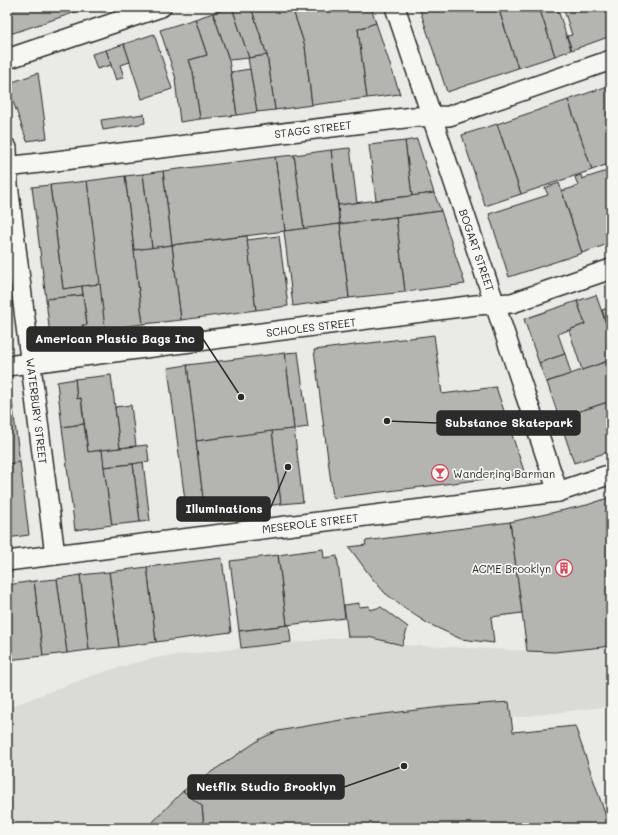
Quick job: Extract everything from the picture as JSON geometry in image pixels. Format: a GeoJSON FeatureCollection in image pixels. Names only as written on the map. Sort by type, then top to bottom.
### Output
{"type":"FeatureCollection","features":[{"type":"Feature","properties":{"kind":"street"},"geometry":{"type":"LineString","coordinates":[[7,59],[160,7]]}},
{"type":"Feature","properties":{"kind":"street","name":"BOGART STREET"},"geometry":{"type":"LineString","coordinates":[[395,7],[558,492]]}},
{"type":"Feature","properties":{"kind":"street","name":"STAGG STREET"},"geometry":{"type":"LineString","coordinates":[[7,167],[432,116],[449,116],[611,60]]}},
{"type":"Feature","properties":{"kind":"street","name":"WATERBURY STREET"},"geometry":{"type":"LineString","coordinates":[[7,148],[8,185],[55,555]]}},
{"type":"Feature","properties":{"kind":"street","name":"SCHOLES STREET"},"geometry":{"type":"LineString","coordinates":[[7,366],[512,302],[611,269]]}},
{"type":"Feature","properties":{"kind":"street","name":"MESEROLE STREET"},"geometry":{"type":"LineString","coordinates":[[7,561],[558,492],[611,474]]}},
{"type":"Feature","properties":{"kind":"shaded area"},"geometry":{"type":"Polygon","coordinates":[[[348,637],[368,637],[402,645],[554,652],[603,647],[611,644],[611,706],[511,718],[509,702],[442,707],[358,717],[278,731],[262,738],[183,791],[147,828],[7,828],[7,708],[91,676],[130,664],[161,657],[348,637]]]}},
{"type":"Feature","properties":{"kind":"building"},"geometry":{"type":"Polygon","coordinates":[[[7,7],[84,7],[85,9],[7,35],[7,7]]]}},
{"type":"Feature","properties":{"kind":"building"},"geometry":{"type":"Polygon","coordinates":[[[232,7],[249,58],[229,60],[213,13],[232,7]]]}},
{"type":"Feature","properties":{"kind":"building"},"geometry":{"type":"Polygon","coordinates":[[[232,7],[251,7],[267,55],[249,58],[232,7]]]}},
{"type":"Feature","properties":{"kind":"building"},"geometry":{"type":"Polygon","coordinates":[[[251,7],[292,7],[305,46],[312,105],[275,110],[267,55],[251,7]]]}},
{"type":"Feature","properties":{"kind":"building"},"geometry":{"type":"Polygon","coordinates":[[[292,7],[371,7],[376,23],[358,29],[367,98],[312,105],[305,46],[292,7]]]}},
{"type":"Feature","properties":{"kind":"building"},"geometry":{"type":"Polygon","coordinates":[[[419,7],[498,7],[518,68],[447,92],[419,7]]]}},
{"type":"Feature","properties":{"kind":"building"},"geometry":{"type":"Polygon","coordinates":[[[498,7],[539,7],[555,56],[518,68],[498,7]]]}},
{"type":"Feature","properties":{"kind":"building"},"geometry":{"type":"Polygon","coordinates":[[[539,7],[557,7],[571,50],[555,56],[539,7]]]}},
{"type":"Feature","properties":{"kind":"building"},"geometry":{"type":"Polygon","coordinates":[[[563,7],[611,7],[611,36],[572,50],[567,36],[572,35],[563,7]]]}},
{"type":"Feature","properties":{"kind":"building"},"geometry":{"type":"Polygon","coordinates":[[[213,13],[229,60],[237,115],[200,119],[193,72],[189,60],[207,55],[195,19],[213,13]]]}},
{"type":"Feature","properties":{"kind":"building"},"geometry":{"type":"Polygon","coordinates":[[[195,19],[207,55],[189,60],[193,72],[200,119],[180,122],[176,79],[160,30],[195,19]]]}},
{"type":"Feature","properties":{"kind":"building"},"geometry":{"type":"Polygon","coordinates":[[[376,23],[400,94],[367,98],[358,29],[376,23]]]}},
{"type":"Feature","properties":{"kind":"building"},"geometry":{"type":"Polygon","coordinates":[[[154,34],[172,89],[142,99],[124,44],[154,34]]]}},
{"type":"Feature","properties":{"kind":"building"},"geometry":{"type":"Polygon","coordinates":[[[124,44],[130,62],[120,65],[124,77],[116,80],[106,50],[124,44]]]}},
{"type":"Feature","properties":{"kind":"building"},"geometry":{"type":"Polygon","coordinates":[[[106,50],[111,65],[97,69],[92,54],[106,50]]]}},
{"type":"Feature","properties":{"kind":"building"},"geometry":{"type":"Polygon","coordinates":[[[267,55],[275,110],[257,112],[248,58],[267,55]]]}},
{"type":"Feature","properties":{"kind":"building"},"geometry":{"type":"Polygon","coordinates":[[[250,69],[257,112],[237,115],[231,72],[250,69]]]}},
{"type":"Feature","properties":{"kind":"building"},"geometry":{"type":"Polygon","coordinates":[[[38,73],[47,138],[27,141],[7,84],[38,73]]]}},
{"type":"Feature","properties":{"kind":"building"},"geometry":{"type":"Polygon","coordinates":[[[611,85],[611,163],[592,170],[568,100],[611,85]]]}},
{"type":"Feature","properties":{"kind":"building"},"geometry":{"type":"Polygon","coordinates":[[[568,100],[592,170],[521,194],[497,124],[568,100]]]}},
{"type":"Feature","properties":{"kind":"building"},"geometry":{"type":"Polygon","coordinates":[[[144,114],[145,123],[103,130],[101,120],[144,114]]]}},
{"type":"Feature","properties":{"kind":"building"},"geometry":{"type":"Polygon","coordinates":[[[497,124],[521,194],[485,206],[462,135],[497,124]]]}},
{"type":"Feature","properties":{"kind":"building"},"geometry":{"type":"Polygon","coordinates":[[[417,139],[434,193],[412,196],[405,141],[417,139]]]}},
{"type":"Feature","properties":{"kind":"building"},"geometry":{"type":"Polygon","coordinates":[[[405,141],[412,196],[376,200],[369,145],[405,141]]]}},
{"type":"Feature","properties":{"kind":"building"},"geometry":{"type":"Polygon","coordinates":[[[350,148],[357,203],[338,205],[331,150],[350,148]]]}},
{"type":"Feature","properties":{"kind":"building"},"geometry":{"type":"Polygon","coordinates":[[[331,150],[340,224],[304,229],[294,155],[331,150]]]}},
{"type":"Feature","properties":{"kind":"building"},"geometry":{"type":"Polygon","coordinates":[[[294,155],[304,229],[285,231],[275,157],[294,155]]]}},
{"type":"Feature","properties":{"kind":"building"},"geometry":{"type":"Polygon","coordinates":[[[275,157],[285,231],[172,245],[163,171],[275,157]]]}},
{"type":"Feature","properties":{"kind":"building"},"geometry":{"type":"Polygon","coordinates":[[[610,170],[611,243],[582,253],[562,191],[578,186],[575,177],[581,175],[582,179],[610,170]]]}},
{"type":"Feature","properties":{"kind":"building"},"geometry":{"type":"Polygon","coordinates":[[[163,171],[172,245],[152,248],[143,174],[163,171]]]}},
{"type":"Feature","properties":{"kind":"building"},"geometry":{"type":"Polygon","coordinates":[[[143,174],[152,248],[134,250],[125,176],[143,174]]]}},
{"type":"Feature","properties":{"kind":"building"},"geometry":{"type":"Polygon","coordinates":[[[125,176],[143,324],[105,329],[87,181],[125,176]]]}},
{"type":"Feature","properties":{"kind":"building"},"geometry":{"type":"Polygon","coordinates":[[[87,181],[100,284],[63,289],[50,185],[87,181]]]}},
{"type":"Feature","properties":{"kind":"building"},"geometry":{"type":"Polygon","coordinates":[[[559,183],[582,253],[509,277],[489,214],[548,195],[545,188],[559,183]]]}},
{"type":"Feature","properties":{"kind":"building"},"geometry":{"type":"Polygon","coordinates":[[[50,185],[63,289],[82,286],[83,295],[46,299],[32,187],[50,185]]]}},
{"type":"Feature","properties":{"kind":"building"},"geometry":{"type":"Polygon","coordinates":[[[434,193],[441,211],[340,224],[338,205],[434,193]]]}},
{"type":"Feature","properties":{"kind":"building"},"geometry":{"type":"Polygon","coordinates":[[[441,211],[465,284],[405,292],[396,217],[441,211]]]}},
{"type":"Feature","properties":{"kind":"building"},"geometry":{"type":"Polygon","coordinates":[[[396,217],[405,292],[349,298],[340,224],[396,217]]]}},
{"type":"Feature","properties":{"kind":"building"},"geometry":{"type":"Polygon","coordinates":[[[340,224],[349,298],[293,306],[284,231],[340,224]]]}},
{"type":"Feature","properties":{"kind":"building"},"geometry":{"type":"Polygon","coordinates":[[[247,236],[256,310],[181,320],[172,245],[247,236]]]}},
{"type":"Feature","properties":{"kind":"building"},"geometry":{"type":"Polygon","coordinates":[[[279,236],[288,306],[256,310],[247,240],[279,236]]]}},
{"type":"Feature","properties":{"kind":"building"},"geometry":{"type":"Polygon","coordinates":[[[172,245],[181,320],[143,324],[134,250],[172,245]]]}},
{"type":"Feature","properties":{"kind":"building"},"geometry":{"type":"Polygon","coordinates":[[[100,284],[105,329],[83,332],[82,325],[87,325],[82,286],[100,284]]]}},
{"type":"Feature","properties":{"kind":"building"},"geometry":{"type":"Polygon","coordinates":[[[83,295],[87,325],[82,325],[83,332],[50,336],[46,299],[83,295]]]}},
{"type":"Feature","properties":{"kind":"building"},"geometry":{"type":"Polygon","coordinates":[[[596,295],[611,338],[611,360],[582,370],[569,330],[585,324],[577,301],[596,295]]]}},
{"type":"Feature","properties":{"kind":"building"},"geometry":{"type":"Polygon","coordinates":[[[577,301],[585,324],[558,334],[565,354],[539,363],[524,319],[577,301]]]}},
{"type":"Feature","properties":{"kind":"building"},"geometry":{"type":"Polygon","coordinates":[[[611,307],[611,338],[602,310],[611,307]]]}},
{"type":"Feature","properties":{"kind":"building"},"geometry":{"type":"Polygon","coordinates":[[[434,335],[442,394],[496,387],[525,474],[333,498],[314,350],[434,335]]]}},
{"type":"Feature","properties":{"kind":"building"},"geometry":{"type":"Polygon","coordinates":[[[298,352],[308,427],[294,429],[285,353],[298,352]]]}},
{"type":"Feature","properties":{"kind":"building"},"geometry":{"type":"Polygon","coordinates":[[[285,353],[294,429],[196,441],[187,365],[285,353]]]}},
{"type":"Feature","properties":{"kind":"building"},"geometry":{"type":"Polygon","coordinates":[[[565,354],[571,374],[546,382],[539,363],[565,354]]]}},
{"type":"Feature","properties":{"kind":"building"},"geometry":{"type":"Polygon","coordinates":[[[611,360],[611,401],[559,418],[547,382],[611,360]]]}},
{"type":"Feature","properties":{"kind":"building"},"geometry":{"type":"Polygon","coordinates":[[[187,365],[205,514],[187,516],[168,368],[187,365]]]}},
{"type":"Feature","properties":{"kind":"building"},"geometry":{"type":"Polygon","coordinates":[[[111,375],[120,448],[88,452],[81,398],[77,399],[75,379],[111,375]]]}},
{"type":"Feature","properties":{"kind":"building"},"geometry":{"type":"Polygon","coordinates":[[[75,379],[77,399],[81,398],[84,424],[62,427],[57,382],[75,379]]]}},
{"type":"Feature","properties":{"kind":"building"},"geometry":{"type":"Polygon","coordinates":[[[10,386],[20,462],[7,464],[7,387],[10,386]]]}},
{"type":"Feature","properties":{"kind":"building"},"geometry":{"type":"Polygon","coordinates":[[[611,401],[611,451],[574,463],[559,418],[611,401]]]}},
{"type":"Feature","properties":{"kind":"building"},"geometry":{"type":"Polygon","coordinates":[[[131,405],[136,446],[120,448],[115,407],[131,405]]]}},
{"type":"Feature","properties":{"kind":"building"},"geometry":{"type":"Polygon","coordinates":[[[84,424],[88,452],[102,450],[112,525],[75,530],[62,427],[84,424]]]}},
{"type":"Feature","properties":{"kind":"building"},"geometry":{"type":"Polygon","coordinates":[[[294,429],[303,502],[281,504],[272,431],[294,429]]]}},
{"type":"Feature","properties":{"kind":"building"},"geometry":{"type":"Polygon","coordinates":[[[272,431],[281,504],[205,514],[196,441],[272,431]]]}},
{"type":"Feature","properties":{"kind":"building"},"geometry":{"type":"Polygon","coordinates":[[[147,445],[149,462],[104,467],[102,450],[147,445]]]}},
{"type":"Feature","properties":{"kind":"building"},"geometry":{"type":"Polygon","coordinates":[[[20,462],[29,535],[7,538],[7,464],[20,462]]]}},
{"type":"Feature","properties":{"kind":"building"},"geometry":{"type":"Polygon","coordinates":[[[143,462],[150,521],[140,522],[133,464],[143,462]]]}},
{"type":"Feature","properties":{"kind":"building"},"geometry":{"type":"Polygon","coordinates":[[[133,464],[140,522],[112,525],[104,467],[133,464]]]}},
{"type":"Feature","properties":{"kind":"building","name":"ACME Brooklyn"},"geometry":{"type":"Polygon","coordinates":[[[611,497],[611,644],[603,647],[554,652],[527,651],[510,522],[587,505],[611,497]]]}},
{"type":"Feature","properties":{"kind":"building"},"geometry":{"type":"Polygon","coordinates":[[[510,522],[522,613],[491,617],[494,643],[461,639],[427,623],[404,608],[385,593],[349,547],[366,545],[365,541],[510,522]]]}},
{"type":"Feature","properties":{"kind":"building"},"geometry":{"type":"Polygon","coordinates":[[[323,549],[324,558],[337,556],[345,618],[287,625],[278,555],[323,549]]]}},
{"type":"Feature","properties":{"kind":"building"},"geometry":{"type":"Polygon","coordinates":[[[278,555],[287,625],[239,631],[230,561],[278,555]]]}},
{"type":"Feature","properties":{"kind":"building"},"geometry":{"type":"Polygon","coordinates":[[[222,558],[231,632],[156,642],[147,567],[222,558]]]}},
{"type":"Feature","properties":{"kind":"building"},"geometry":{"type":"Polygon","coordinates":[[[147,567],[156,642],[119,647],[109,572],[147,567]]]}},
{"type":"Feature","properties":{"kind":"building"},"geometry":{"type":"Polygon","coordinates":[[[109,572],[119,647],[89,650],[80,575],[109,572]]]}},
{"type":"Feature","properties":{"kind":"building"},"geometry":{"type":"Polygon","coordinates":[[[80,575],[89,650],[67,653],[57,579],[80,575]]]}},
{"type":"Feature","properties":{"kind":"building"},"geometry":{"type":"Polygon","coordinates":[[[57,579],[67,653],[43,656],[34,581],[57,579]]]}},
{"type":"Feature","properties":{"kind":"building"},"geometry":{"type":"Polygon","coordinates":[[[34,581],[43,656],[7,660],[7,585],[34,581]]]}},
{"type":"Feature","properties":{"kind":"building"},"geometry":{"type":"Polygon","coordinates":[[[359,603],[359,607],[369,606],[370,610],[381,607],[408,627],[402,645],[368,637],[348,637],[344,605],[359,603]]]}},
{"type":"Feature","properties":{"kind":"building"},"geometry":{"type":"Polygon","coordinates":[[[289,625],[291,642],[241,648],[239,631],[289,625]]]}},
{"type":"Feature","properties":{"kind":"building"},"geometry":{"type":"Polygon","coordinates":[[[509,702],[513,732],[575,726],[610,828],[204,828],[202,806],[183,791],[262,738],[278,731],[358,717],[442,707],[509,702]]]}},
{"type":"Feature","properties":{"kind":"building"},"geometry":{"type":"Polygon","coordinates":[[[183,791],[202,806],[204,828],[147,828],[183,791]]]}},
{"type":"Feature","properties":{"kind":"place","name":"American Plastic Bags Inc"},"geometry":{"type":"Point","coordinates":[241,397]}},
{"type":"Feature","properties":{"kind":"place","name":"Substance Skatepark"},"geometry":{"type":"Point","coordinates":[387,421]}},
{"type":"Feature","properties":{"kind":"place","name":"Illuminations"},"geometry":{"type":"Point","coordinates":[288,467]}},
{"type":"Feature","properties":{"kind":"place","name":"Wandering Barman"},"geometry":{"type":"Point","coordinates":[440,473]}},
{"type":"Feature","properties":{"kind":"place","name":"ACME Brooklyn"},"geometry":{"type":"Point","coordinates":[564,568]}},
{"type":"Feature","properties":{"kind":"place","name":"Netflix Studio Brooklyn"},"geometry":{"type":"Point","coordinates":[404,766]}}]}
